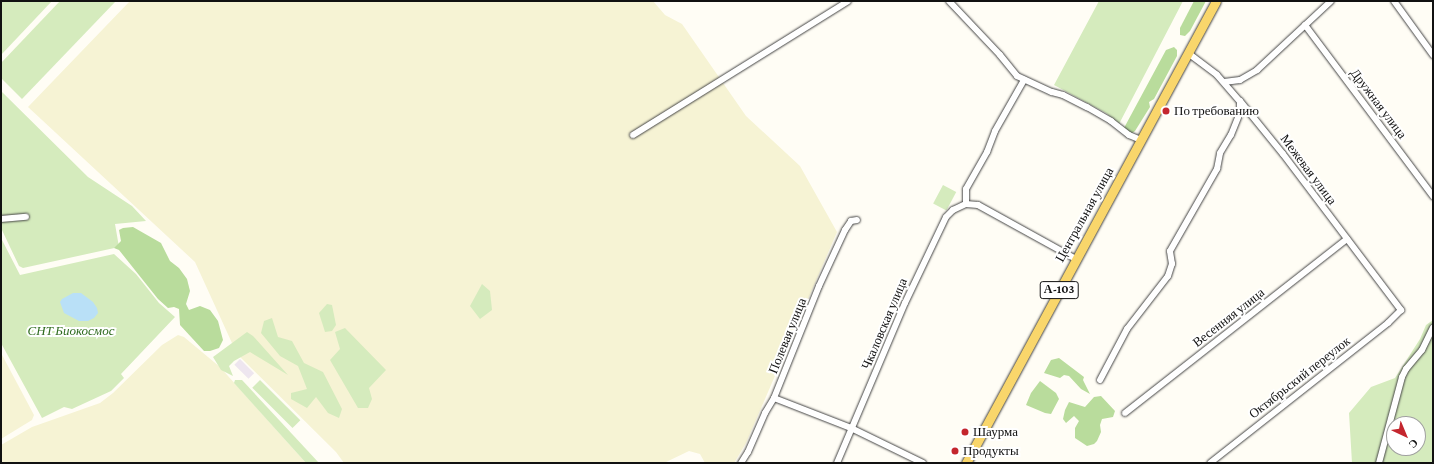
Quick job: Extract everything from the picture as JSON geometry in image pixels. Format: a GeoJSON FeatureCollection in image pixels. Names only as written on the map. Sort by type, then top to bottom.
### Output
{"type":"FeatureCollection","features":[{"type":"Feature","properties":{"kind":"main road","name":"Центральная улица"},"geometry":{"type":"LineString","coordinates":[[966,463],[1216,1]]}},
{"type":"Feature","properties":{"kind":"street"},"geometry":{"type":"LineString","coordinates":[[633,135],[848,1]]}},
{"type":"Feature","properties":{"kind":"street"},"geometry":{"type":"LineString","coordinates":[[949,1],[1000,55],[1017,76],[1052,92],[1063,95],[1111,120],[1129,134],[1140,140]]}},
{"type":"Feature","properties":{"kind":"street"},"geometry":{"type":"LineString","coordinates":[[1224,82],[1240,80],[1257,70],[1331,1]]}},
{"type":"Feature","properties":{"kind":"street"},"geometry":{"type":"LineString","coordinates":[[1394,1],[1433,54]]}},
{"type":"Feature","properties":{"kind":"street","name":"Дружная улица"},"geometry":{"type":"LineString","coordinates":[[1305,25],[1433,196]]}},
{"type":"Feature","properties":{"kind":"street","name":"Межевая улица"},"geometry":{"type":"LineString","coordinates":[[1188,53],[1208,66],[1240,101],[1283,154],[1401,310]]}},
{"type":"Feature","properties":{"kind":"street"},"geometry":{"type":"LineString","coordinates":[[1024,80],[995,131],[987,152],[966,189],[966,204],[978,205],[1076,259]]}},
{"type":"Feature","properties":{"kind":"street"},"geometry":{"type":"LineString","coordinates":[[1100,380],[1127,329],[1168,276],[1172,264],[1170,251],[1218,169],[1220,153],[1231,135],[1240,113],[1240,101]]}},
{"type":"Feature","properties":{"kind":"street","name":"Чкаловская улица"},"geometry":{"type":"LineString","coordinates":[[837,463],[929,250],[946,217],[953,210],[966,204]]}},
{"type":"Feature","properties":{"kind":"street"},"geometry":{"type":"LineString","coordinates":[[1,219],[26,217]]}},
{"type":"Feature","properties":{"kind":"street","name":"Полевая улица"},"geometry":{"type":"LineString","coordinates":[[741,463],[748,452],[765,413],[774,398],[820,286],[845,230],[851,221],[857,220]]}},
{"type":"Feature","properties":{"kind":"street","name":"Весенняя улица"},"geometry":{"type":"LineString","coordinates":[[1125,414],[1347,239]]}},
{"type":"Feature","properties":{"kind":"street","name":"Октябрьский переулок"},"geometry":{"type":"LineString","coordinates":[[1210,463],[1382,327],[1401,310]]}},
{"type":"Feature","properties":{"kind":"street"},"geometry":{"type":"LineString","coordinates":[[1379,463],[1402,377],[1406,369],[1422,350],[1433,327]]}},
{"type":"Feature","properties":{"kind":"street"},"geometry":{"type":"LineString","coordinates":[[774,398],[851,428],[923,463]]}},
{"type":"Feature","properties":{"kind":"shaded area"},"geometry":{"type":"Polygon","coordinates":[[[130,1],[653,1],[665,15],[682,24],[746,116],[800,166],[837,232],[746,443],[734,463],[705,463],[700,454],[689,451],[664,463],[344,463],[336,452],[237,354],[195,262],[28,107],[130,1]]]}},
{"type":"Feature","properties":{"kind":"shaded area"},"geometry":{"type":"Polygon","coordinates":[[[178,335],[184,337],[220,367],[306,463],[1,463],[1,445],[32,427],[100,403],[113,393],[162,345],[178,335]]]}},
{"type":"Feature","properties":{"kind":"shaded area"},"geometry":{"type":"Polygon","coordinates":[[[1,353],[34,415],[32,420],[1,439],[1,353]]]}},
{"type":"Feature","properties":{"kind":"shaded area"},"geometry":{"type":"Polygon","coordinates":[[[240,359],[254,373],[248,379],[234,365],[240,359]]]}},
{"type":"Feature","properties":{"kind":"green space"},"geometry":{"type":"Polygon","coordinates":[[[1,1],[52,1],[1,55],[1,1]]]}},
{"type":"Feature","properties":{"kind":"green space"},"geometry":{"type":"Polygon","coordinates":[[[60,1],[116,1],[22,99],[1,78],[1,63],[60,1]]]}},
{"type":"Feature","properties":{"kind":"green space"},"geometry":{"type":"Polygon","coordinates":[[[1099,1],[1183,1],[1119,124],[1106,113],[1054,85],[1099,1]]]}},
{"type":"Feature","properties":{"kind":"green space"},"geometry":{"type":"Polygon","coordinates":[[[1194,1],[1206,1],[1190,31],[1185,36],[1180,35],[1180,28],[1194,1]]]}},
{"type":"Feature","properties":{"kind":"green space"},"geometry":{"type":"Polygon","coordinates":[[[1174,47],[1177,50],[1177,56],[1154,99],[1149,102],[1150,107],[1135,131],[1131,134],[1124,128],[1166,50],[1174,47]]]}},
{"type":"Feature","properties":{"kind":"green space"},"geometry":{"type":"Polygon","coordinates":[[[1,91],[88,177],[132,206],[146,221],[115,224],[119,247],[23,268],[19,266],[1,228],[1,91]]]}},
{"type":"Feature","properties":{"kind":"green space"},"geometry":{"type":"Polygon","coordinates":[[[943,185],[956,192],[946,211],[933,204],[943,185]]]}},
{"type":"Feature","properties":{"kind":"green space"},"geometry":{"type":"Polygon","coordinates":[[[133,227],[161,243],[170,261],[179,268],[187,279],[190,291],[186,304],[189,310],[200,306],[210,310],[218,321],[223,340],[219,348],[204,351],[180,325],[179,309],[174,307],[168,308],[158,299],[119,250],[114,248],[121,241],[119,230],[133,227]]]}},
{"type":"Feature","properties":{"kind":"green space","name":"СНТ Биокосмос"},"geometry":{"type":"Polygon","coordinates":[[[1,238],[20,275],[114,254],[136,274],[159,303],[175,317],[121,374],[124,378],[111,391],[72,409],[64,407],[42,418],[1,343],[1,238]]]}},
{"type":"Feature","properties":{"kind":"green space"},"geometry":{"type":"Polygon","coordinates":[[[482,284],[490,291],[492,310],[480,319],[470,306],[482,284]]]}},
{"type":"Feature","properties":{"kind":"green space"},"geometry":{"type":"Polygon","coordinates":[[[327,304],[332,305],[336,325],[332,331],[325,332],[319,313],[327,304]]]}},
{"type":"Feature","properties":{"kind":"green space"},"geometry":{"type":"Polygon","coordinates":[[[272,318],[278,337],[292,341],[304,363],[323,372],[342,409],[339,418],[328,413],[316,397],[307,408],[291,399],[291,393],[307,389],[298,366],[280,356],[261,333],[264,321],[272,318]]]}},
{"type":"Feature","properties":{"kind":"green space"},"geometry":{"type":"Polygon","coordinates":[[[1433,320],[1433,463],[1352,463],[1349,413],[1371,387],[1395,378],[1420,339],[1426,325],[1433,320]]]}},
{"type":"Feature","properties":{"kind":"green space"},"geometry":{"type":"Polygon","coordinates":[[[345,328],[386,370],[369,388],[372,399],[368,408],[358,408],[330,360],[340,349],[335,332],[345,328]]]}},
{"type":"Feature","properties":{"kind":"green space"},"geometry":{"type":"Polygon","coordinates":[[[247,332],[253,336],[288,375],[250,352],[234,361],[229,366],[233,376],[221,370],[213,357],[247,332]]]}},
{"type":"Feature","properties":{"kind":"green space"},"geometry":{"type":"Polygon","coordinates":[[[1059,358],[1084,377],[1083,380],[1090,394],[1081,389],[1069,376],[1064,375],[1060,378],[1044,373],[1051,360],[1059,358]]]}},
{"type":"Feature","properties":{"kind":"green space"},"geometry":{"type":"Polygon","coordinates":[[[235,380],[242,380],[319,463],[306,463],[234,383],[235,380]]]}},
{"type":"Feature","properties":{"kind":"green space"},"geometry":{"type":"Polygon","coordinates":[[[260,380],[300,420],[293,428],[252,388],[260,380]]]}},
{"type":"Feature","properties":{"kind":"green space"},"geometry":{"type":"Polygon","coordinates":[[[1040,381],[1056,393],[1059,399],[1051,414],[1026,405],[1031,393],[1040,381]]]}},
{"type":"Feature","properties":{"kind":"green space"},"geometry":{"type":"Polygon","coordinates":[[[1101,396],[1115,411],[1113,417],[1102,419],[1100,425],[1101,432],[1097,441],[1094,444],[1087,446],[1075,438],[1075,428],[1079,421],[1074,416],[1066,423],[1063,419],[1065,410],[1069,402],[1085,407],[1094,397],[1101,396]]]}},
{"type":"Feature","properties":{"kind":"water"},"geometry":{"type":"Polygon","coordinates":[[[73,293],[81,293],[93,302],[98,313],[94,318],[88,321],[79,321],[64,313],[60,302],[62,299],[73,293]]]}},
{"type":"Feature","properties":{"kind":"place","name":"По требованию"},"geometry":{"type":"Point","coordinates":[1166,111]}},
{"type":"Feature","properties":{"kind":"place","name":"Шаурма"},"geometry":{"type":"Point","coordinates":[965,432]}},
{"type":"Feature","properties":{"kind":"place","name":"Продукты"},"geometry":{"type":"Point","coordinates":[955,451]}}]}
